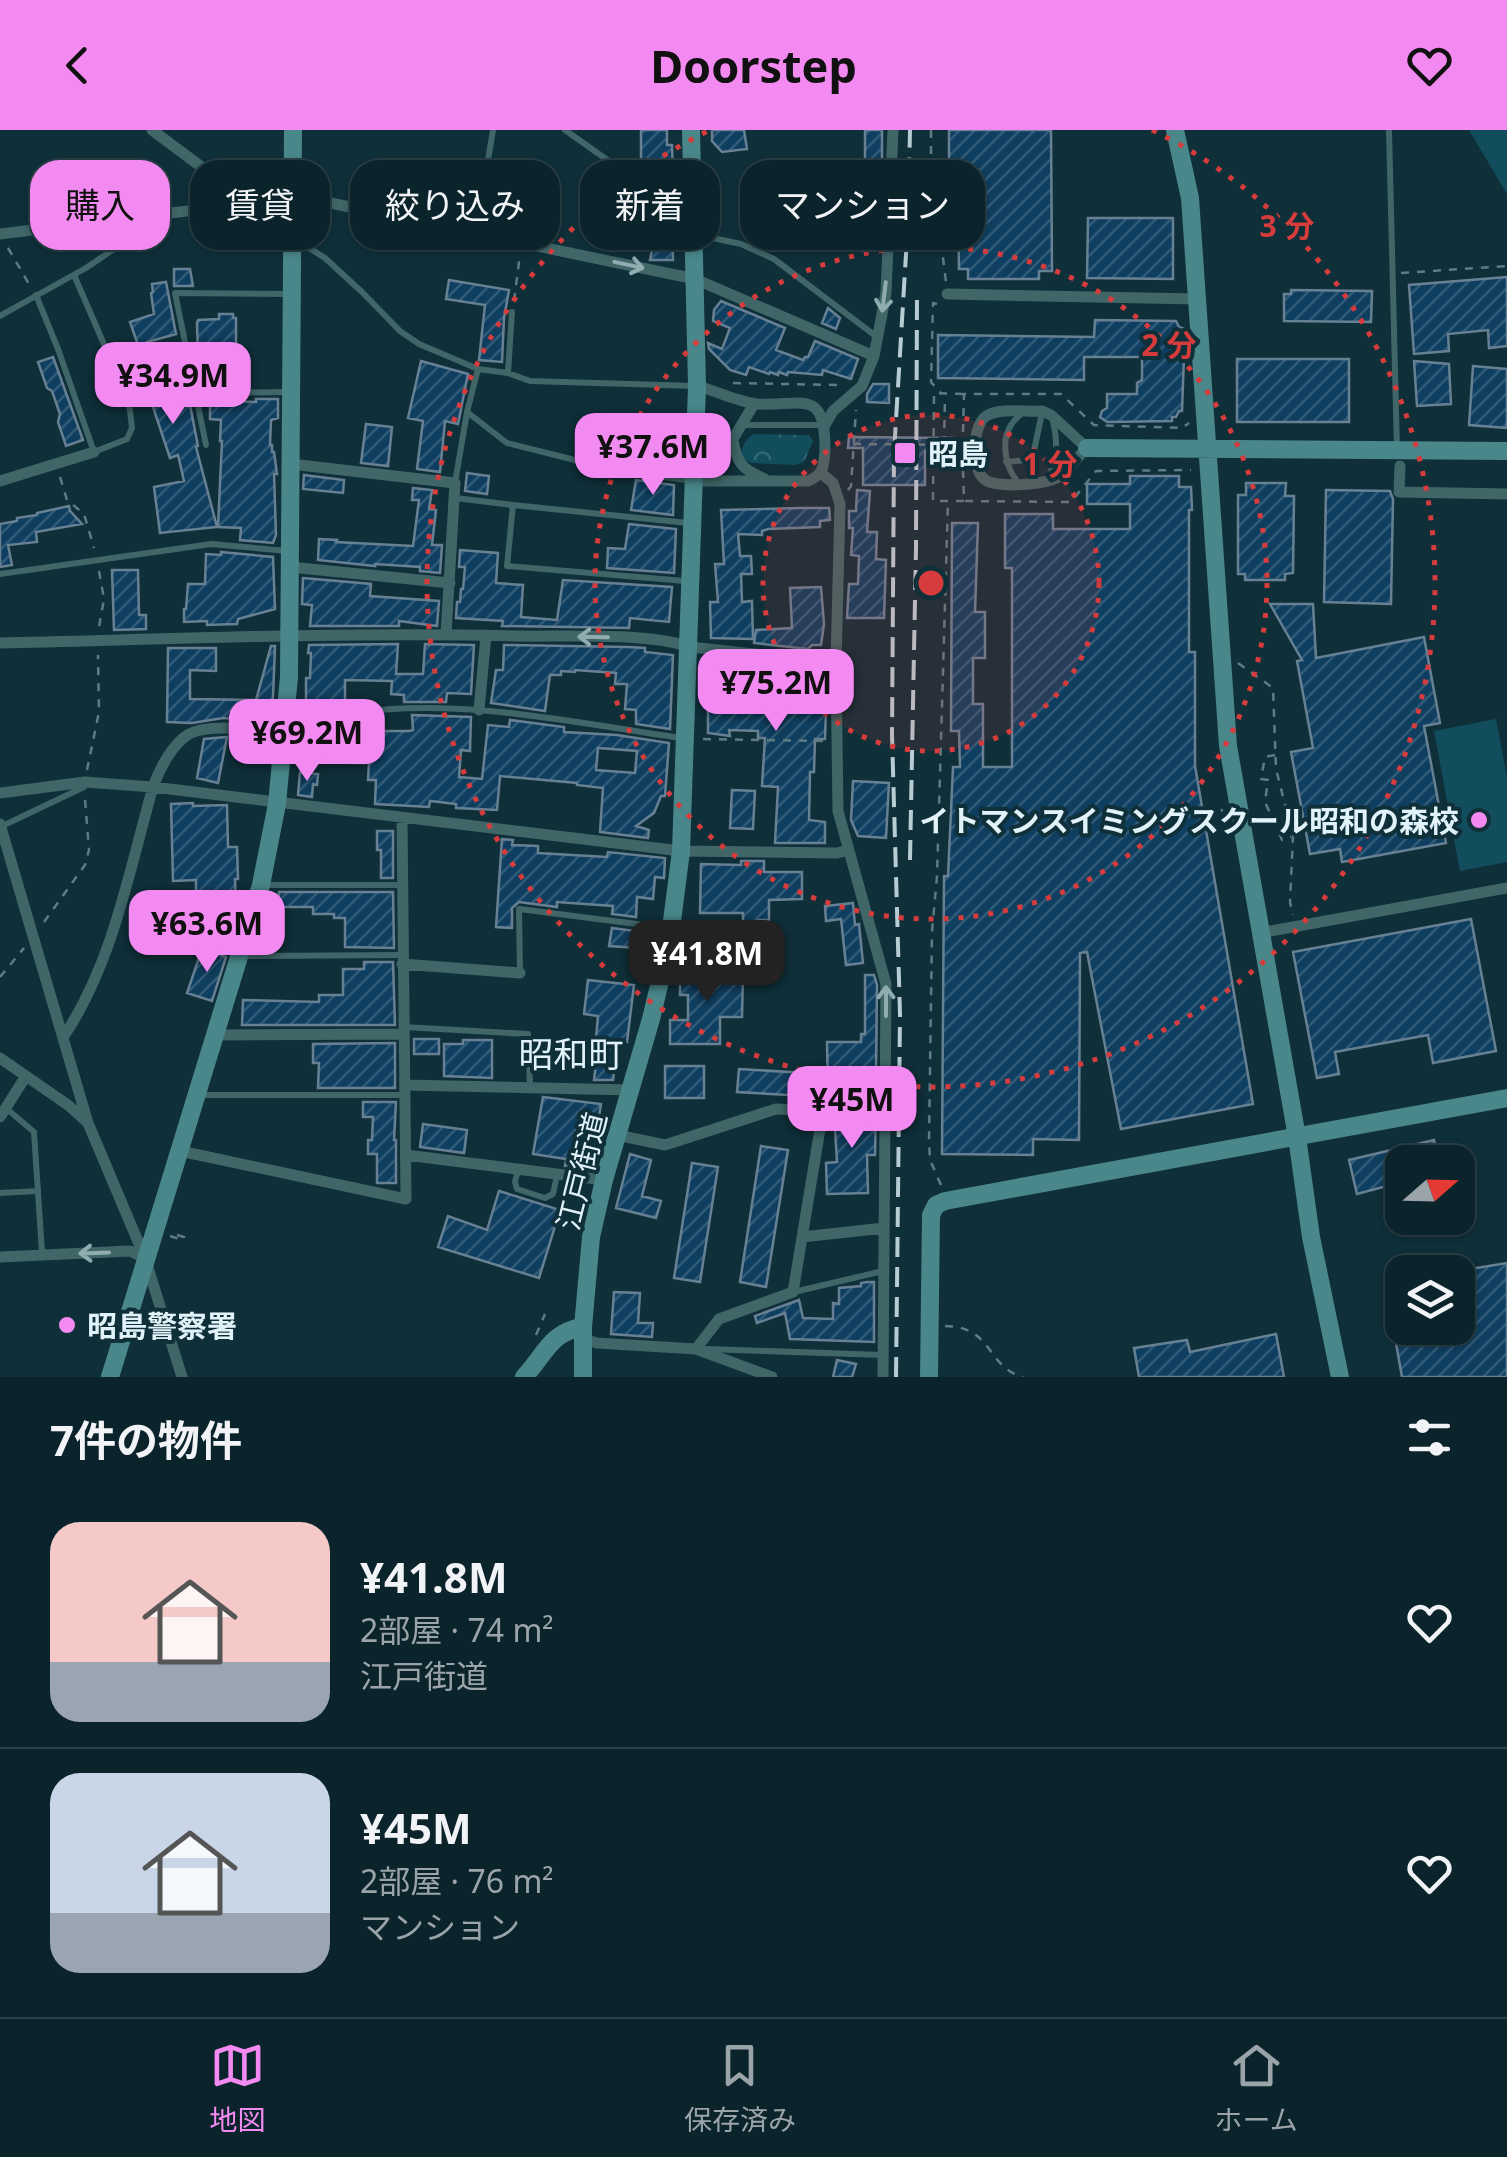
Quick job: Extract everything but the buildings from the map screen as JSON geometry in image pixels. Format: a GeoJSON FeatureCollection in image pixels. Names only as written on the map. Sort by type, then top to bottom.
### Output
{"type":"FeatureCollection","features":[{"type":"Feature","properties":{"kind":"street"},"geometry":{"type":"LineString","coordinates":[[152,130],[192,160]]}},
{"type":"Feature","properties":{"kind":"street"},"geometry":{"type":"LineString","coordinates":[[293,130],[293,160]]}},
{"type":"Feature","properties":{"kind":"street","name":"江戸街道"},"geometry":{"type":"LineString","coordinates":[[691,130],[692,160]]}},
{"type":"Feature","properties":{"kind":"street"},"geometry":{"type":"LineString","coordinates":[[695,481],[808,481],[821,473],[825,426],[833,411],[862,386],[878,338],[886,293],[893,130]]}},
{"type":"Feature","properties":{"kind":"street"},"geometry":{"type":"LineString","coordinates":[[1175,130],[1190,198],[1228,746],[1297,1136],[1311,1237],[1340,1377]]}},
{"type":"Feature","properties":{"kind":"street"},"geometry":{"type":"LineString","coordinates":[[0,234],[30,231]]}},
{"type":"Feature","properties":{"kind":"street"},"geometry":{"type":"LineString","coordinates":[[110,1377],[261,885],[277,804],[286,733],[290,635],[294,250]]}},
{"type":"Feature","properties":{"kind":"street"},"geometry":{"type":"LineString","coordinates":[[559,250],[695,279],[874,356]]}},
{"type":"Feature","properties":{"kind":"street","name":"江戸街道"},"geometry":{"type":"LineString","coordinates":[[583,1377],[591,1237],[651,1019],[672,929],[682,851],[697,386],[694,250]]}},
{"type":"Feature","properties":{"kind":"street"},"geometry":{"type":"LineString","coordinates":[[944,299],[1198,299]]}},
{"type":"Feature","properties":{"kind":"street"},"geometry":{"type":"LineString","coordinates":[[697,386],[754,404],[807,403],[816,409],[825,426]]}},
{"type":"Feature","properties":{"kind":"street"},"geometry":{"type":"LineString","coordinates":[[695,481],[711,473],[754,404]]}},
{"type":"Feature","properties":{"kind":"street"},"geometry":{"type":"LineString","coordinates":[[1087,448],[1062,475],[1045,482],[995,484],[985,481],[978,472],[976,429],[982,418],[993,412],[1023,412],[1047,413],[1087,448],[1399,458],[1507,451]]}},
{"type":"Feature","properties":{"kind":"street"},"geometry":{"type":"LineString","coordinates":[[732,439],[739,462],[769,481]]}},
{"type":"Feature","properties":{"kind":"street"},"geometry":{"type":"LineString","coordinates":[[0,482],[94,452]]}},
{"type":"Feature","properties":{"kind":"street"},"geometry":{"type":"LineString","coordinates":[[1399,458],[1399,492],[1507,494]]}},
{"type":"Feature","properties":{"kind":"street"},"geometry":{"type":"LineString","coordinates":[[291,464],[455,483],[446,634]]}},
{"type":"Feature","properties":{"kind":"street"},"geometry":{"type":"LineString","coordinates":[[821,473],[833,483],[840,504],[838,810],[886,984],[883,1377]]}},
{"type":"Feature","properties":{"kind":"street"},"geometry":{"type":"LineString","coordinates":[[290,559],[450,584]]}},
{"type":"Feature","properties":{"kind":"street"},"geometry":{"type":"LineString","coordinates":[[0,643],[446,634],[674,642],[690,648],[836,663]]}},
{"type":"Feature","properties":{"kind":"street"},"geometry":{"type":"LineString","coordinates":[[479,710],[486,635]]}},
{"type":"Feature","properties":{"kind":"street"},"geometry":{"type":"LineString","coordinates":[[64,1036],[90,993],[153,788],[176,746],[200,730],[286,733]]}},
{"type":"Feature","properties":{"kind":"street"},"geometry":{"type":"LineString","coordinates":[[0,793],[85,784],[153,788],[682,851],[848,850]]}},
{"type":"Feature","properties":{"kind":"street"},"geometry":{"type":"LineString","coordinates":[[180,1151],[406,1198],[402,819]]}},
{"type":"Feature","properties":{"kind":"street"},"geometry":{"type":"LineString","coordinates":[[0,826],[88,1122],[146,1258],[182,1377]]}},
{"type":"Feature","properties":{"kind":"street"},"geometry":{"type":"LineString","coordinates":[[1260,934],[1507,888]]}},
{"type":"Feature","properties":{"kind":"street"},"geometry":{"type":"LineString","coordinates":[[402,959],[520,973]]}},
{"type":"Feature","properties":{"kind":"street"},"geometry":{"type":"LineString","coordinates":[[216,1034],[404,1030]]}},
{"type":"Feature","properties":{"kind":"street"},"geometry":{"type":"LineString","coordinates":[[0,1058],[88,1122]]}},
{"type":"Feature","properties":{"kind":"street"},"geometry":{"type":"LineString","coordinates":[[3,1113],[26,1076]]}},
{"type":"Feature","properties":{"kind":"street"},"geometry":{"type":"LineString","coordinates":[[405,1090],[631,1090]]}},
{"type":"Feature","properties":{"kind":"street"},"geometry":{"type":"LineString","coordinates":[[696,1348],[719,1320],[793,1292],[823,1111],[830,1100],[885,1098]]}},
{"type":"Feature","properties":{"kind":"street"},"geometry":{"type":"LineString","coordinates":[[929,1377],[931,1214],[936,1205],[1507,1098]]}},
{"type":"Feature","properties":{"kind":"street"},"geometry":{"type":"LineString","coordinates":[[617,1136],[665,1145],[776,1109],[823,1111]]}},
{"type":"Feature","properties":{"kind":"street"},"geometry":{"type":"LineString","coordinates":[[406,1155],[604,1180]]}},
{"type":"Feature","properties":{"kind":"street"},"geometry":{"type":"LineString","coordinates":[[802,1237],[884,1228]]}},
{"type":"Feature","properties":{"kind":"street"},"geometry":{"type":"LineString","coordinates":[[0,1257],[130,1251],[146,1258]]}},
{"type":"Feature","properties":{"kind":"street"},"geometry":{"type":"LineString","coordinates":[[524,1377],[554,1338],[568,1329],[597,1343],[696,1348],[772,1377]]}},
{"type":"Feature","properties":{"kind":"lane"},"geometry":{"type":"LineString","coordinates":[[487,160],[492,130]]}},
{"type":"Feature","properties":{"kind":"lane"},"geometry":{"type":"LineString","coordinates":[[564,130],[607,160]]}},
{"type":"Feature","properties":{"kind":"lane"},"geometry":{"type":"LineString","coordinates":[[1389,130],[1399,458]]}},
{"type":"Feature","properties":{"kind":"lane"},"geometry":{"type":"LineString","coordinates":[[720,239],[774,259],[878,338]]}},
{"type":"Feature","properties":{"kind":"lane"},"geometry":{"type":"LineString","coordinates":[[0,316],[112,250]]}},
{"type":"Feature","properties":{"kind":"lane"},"geometry":{"type":"LineString","coordinates":[[313,250],[362,292],[400,332],[478,369],[530,381],[697,386]]}},
{"type":"Feature","properties":{"kind":"lane"},"geometry":{"type":"LineString","coordinates":[[36,295],[94,452],[126,439],[132,428],[128,402],[74,275]]}},
{"type":"Feature","properties":{"kind":"lane"},"geometry":{"type":"LineString","coordinates":[[206,445],[175,293],[293,294]]}},
{"type":"Feature","properties":{"kind":"lane"},"geometry":{"type":"LineString","coordinates":[[508,373],[512,312]]}},
{"type":"Feature","properties":{"kind":"lane"},"geometry":{"type":"LineString","coordinates":[[455,483],[478,369]]}},
{"type":"Feature","properties":{"kind":"lane"},"geometry":{"type":"LineString","coordinates":[[195,393],[292,392]]}},
{"type":"Feature","properties":{"kind":"lane"},"geometry":{"type":"LineString","coordinates":[[467,412],[506,442],[594,468],[695,481]]}},
{"type":"Feature","properties":{"kind":"lane"},"geometry":{"type":"LineString","coordinates":[[1020,484],[1010,474],[1006,462],[1007,437],[1010,426],[1023,412]]}},
{"type":"Feature","properties":{"kind":"lane"},"geometry":{"type":"LineString","coordinates":[[1006,462],[1028,460],[1047,413]]}},
{"type":"Feature","properties":{"kind":"lane"},"geometry":{"type":"LineString","coordinates":[[1045,482],[1057,452],[1047,413]]}},
{"type":"Feature","properties":{"kind":"lane"},"geometry":{"type":"LineString","coordinates":[[741,426],[825,426]]}},
{"type":"Feature","properties":{"kind":"lane"},"geometry":{"type":"LineString","coordinates":[[454,498],[694,524]]}},
{"type":"Feature","properties":{"kind":"lane"},"geometry":{"type":"LineString","coordinates":[[513,505],[506,566],[692,581]]}},
{"type":"Feature","properties":{"kind":"lane"},"geometry":{"type":"LineString","coordinates":[[0,574],[211,544],[290,559]]}},
{"type":"Feature","properties":{"kind":"lane"},"geometry":{"type":"LineString","coordinates":[[286,733],[352,714],[428,708],[479,710],[687,738]]}},
{"type":"Feature","properties":{"kind":"lane"},"geometry":{"type":"LineString","coordinates":[[0,826],[85,784]]}},
{"type":"Feature","properties":{"kind":"lane"},"geometry":{"type":"LineString","coordinates":[[261,885],[402,885]]}},
{"type":"Feature","properties":{"kind":"lane"},"geometry":{"type":"LineString","coordinates":[[520,973],[520,909],[672,929]]}},
{"type":"Feature","properties":{"kind":"lane"},"geometry":{"type":"LineString","coordinates":[[240,956],[402,959]]}},
{"type":"Feature","properties":{"kind":"lane"},"geometry":{"type":"LineString","coordinates":[[404,1030],[528,1034],[530,1088]]}},
{"type":"Feature","properties":{"kind":"lane"},"geometry":{"type":"LineString","coordinates":[[198,1095],[405,1090]]}},
{"type":"Feature","properties":{"kind":"lane"},"geometry":{"type":"LineString","coordinates":[[3,1113],[34,1132],[42,1255]]}},
{"type":"Feature","properties":{"kind":"lane"},"geometry":{"type":"LineString","coordinates":[[518,1169],[514,1182],[517,1189],[545,1198],[553,1194],[557,1174]]}},
{"type":"Feature","properties":{"kind":"lane"},"geometry":{"type":"LineString","coordinates":[[0,1193],[38,1191]]}},
{"type":"Feature","properties":{"kind":"lane"},"geometry":{"type":"LineString","coordinates":[[793,1292],[883,1271]]}},
{"type":"Feature","properties":{"kind":"lane"},"geometry":{"type":"LineString","coordinates":[[696,1348],[883,1355]]}},
{"type":"Feature","properties":{"kind":"path"},"geometry":{"type":"LineString","coordinates":[[930,130],[930,162],[943,245],[944,299],[933,303],[931,382],[944,394],[944,445]]}},
{"type":"Feature","properties":{"kind":"path"},"geometry":{"type":"LineString","coordinates":[[0,234],[36,295]]}},
{"type":"Feature","properties":{"kind":"path"},"geometry":{"type":"LineString","coordinates":[[512,312],[521,250]]}},
{"type":"Feature","properties":{"kind":"path"},"geometry":{"type":"LineString","coordinates":[[1394,274],[1507,266]]}},
{"type":"Feature","properties":{"kind":"path"},"geometry":{"type":"LineString","coordinates":[[724,383],[837,385],[842,392]]}},
{"type":"Feature","properties":{"kind":"path"},"geometry":{"type":"LineString","coordinates":[[964,394],[934,394],[933,501],[964,502]]}},
{"type":"Feature","properties":{"kind":"path"},"geometry":{"type":"LineString","coordinates":[[852,486],[857,403]]}},
{"type":"Feature","properties":{"kind":"path"},"geometry":{"type":"LineString","coordinates":[[853,444],[966,444]]}},
{"type":"Feature","properties":{"kind":"path"},"geometry":{"type":"LineString","coordinates":[[0,977],[85,866],[88,850],[85,784],[100,712],[98,641],[104,599],[84,514],[67,500],[56,465]]}},
{"type":"Feature","properties":{"kind":"path"},"geometry":{"type":"LineString","coordinates":[[945,1201],[930,1160],[929,1141],[932,932],[938,856],[948,501]]}},
{"type":"Feature","properties":{"kind":"path"},"geometry":{"type":"LineString","coordinates":[[1238,677],[1237,662],[1274,688],[1276,769],[1292,836],[1290,902],[1296,927]]}},
{"type":"Feature","properties":{"kind":"path"},"geometry":{"type":"LineString","coordinates":[[687,738],[836,741]]}},
{"type":"Feature","properties":{"kind":"path"},"geometry":{"type":"LineString","coordinates":[[1276,754],[1264,757],[1261,779],[1268,780],[1265,802],[1282,840],[1292,836]]}},
{"type":"Feature","properties":{"kind":"path"},"geometry":{"type":"LineString","coordinates":[[1222,805],[1225,823]]}},
{"type":"Feature","properties":{"kind":"path"},"geometry":{"type":"LineString","coordinates":[[534,1338],[545,1314]]}},
{"type":"Feature","properties":{"kind":"path"},"geometry":{"type":"LineString","coordinates":[[937,1326],[970,1330],[1006,1370],[1023,1377]]}},
{"type":"Feature","properties":{"kind":"green space"},"geometry":{"type":"Polygon","coordinates":[[[1469,130],[1507,130],[1507,194],[1469,130]]]}},
{"type":"Feature","properties":{"kind":"green space"},"geometry":{"type":"Polygon","coordinates":[[[755,434],[809,435],[813,441],[804,462],[796,465],[751,463],[741,454],[745,442],[755,434]]]}},
{"type":"Feature","properties":{"kind":"green space","name":"イトマンスイミングスクール昭和の森校"},"geometry":{"type":"Polygon","coordinates":[[[1496,719],[1507,777],[1507,862],[1460,871],[1434,731],[1496,719]]]}},
{"type":"Feature","properties":{"kind":"railway"},"geometry":{"type":"LineString","coordinates":[[896,1377],[900,1015],[892,735],[894,453],[910,130]]}},
{"type":"Feature","properties":{"kind":"railway"},"geometry":{"type":"LineString","coordinates":[[910,860],[917,290]]}},
{"type":"Feature","properties":{"kind":"place","name":"昭島"},"geometry":{"type":"Point","coordinates":[905,453]}},
{"type":"Feature","properties":{"kind":"place","name":"イトマンスイミングスクール昭和の森校"},"geometry":{"type":"Point","coordinates":[1479,820]}},
{"type":"Feature","properties":{"kind":"place","name":"昭島警察署"},"geometry":{"type":"Point","coordinates":[67,1325]}},
{"type":"Feature","properties":{"kind":"district","name":"昭和町"},"geometry":{"type":"Point","coordinates":[571,1053]}}]}
